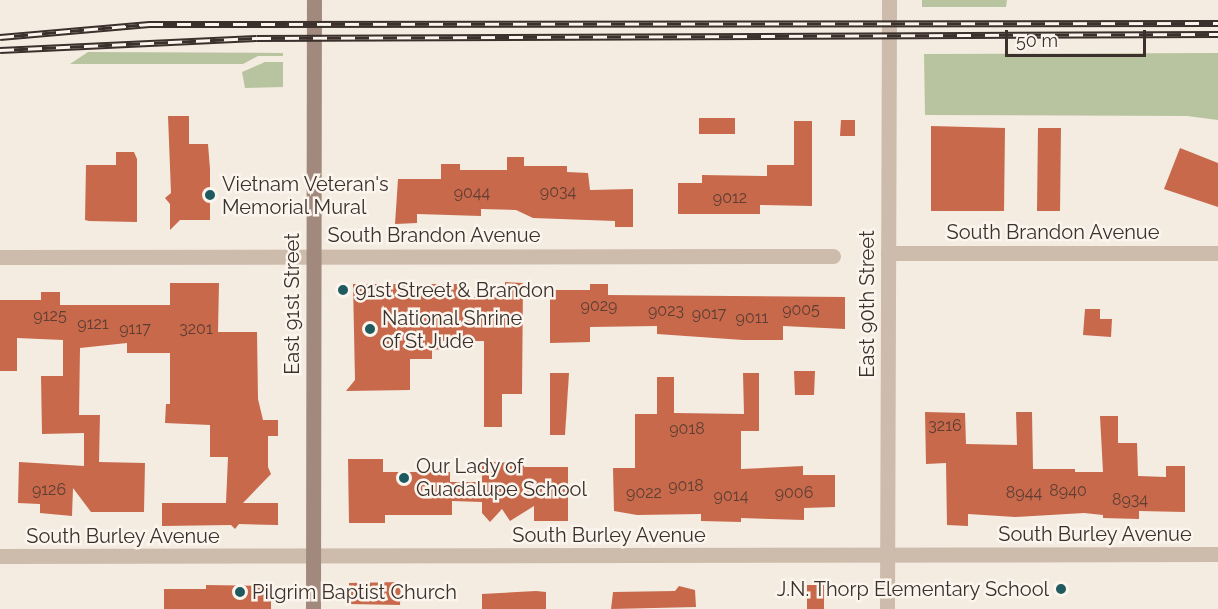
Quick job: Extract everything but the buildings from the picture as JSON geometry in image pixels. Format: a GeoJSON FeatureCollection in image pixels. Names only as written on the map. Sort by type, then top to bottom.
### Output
{"type":"FeatureCollection","features":[{"type":"Feature","properties":{"kind":"street","name":"East 91st Street"},"geometry":{"type":"LineString","coordinates":[[313,609],[314,0]]}},
{"type":"Feature","properties":{"kind":"street","name":"East 90th Street"},"geometry":{"type":"LineString","coordinates":[[888,609],[889,0]]}},
{"type":"Feature","properties":{"kind":"street","name":"South Brandon Avenue"},"geometry":{"type":"LineString","coordinates":[[888,253],[1218,253]]}},
{"type":"Feature","properties":{"kind":"street","name":"South Brandon Avenue"},"geometry":{"type":"LineString","coordinates":[[0,257],[833,256]]}},
{"type":"Feature","properties":{"kind":"street","name":"South Burley Avenue"},"geometry":{"type":"LineString","coordinates":[[0,556],[1218,554]]}},
{"type":"Feature","properties":{"kind":"green space"},"geometry":{"type":"Polygon","coordinates":[[[922,0],[1007,0],[1006,7],[922,7],[922,0]]]}},
{"type":"Feature","properties":{"kind":"green space"},"geometry":{"type":"Polygon","coordinates":[[[88,52],[283,53],[283,56],[258,56],[243,64],[70,64],[88,52]]]}},
{"type":"Feature","properties":{"kind":"green space"},"geometry":{"type":"Polygon","coordinates":[[[1218,53],[1218,120],[1187,116],[925,115],[924,54],[1218,53]]]}},
{"type":"Feature","properties":{"kind":"green space"},"geometry":{"type":"Polygon","coordinates":[[[265,62],[283,62],[283,87],[245,88],[242,72],[265,62]]]}},
{"type":"Feature","properties":{"kind":"railway"},"geometry":{"type":"LineString","coordinates":[[0,37],[149,24],[1218,23]]}},
{"type":"Feature","properties":{"kind":"railway"},"geometry":{"type":"LineString","coordinates":[[0,50],[257,38],[1218,34]]}},
{"type":"Feature","properties":{"kind":"place","name":"Vietnam Veteran's Memorial Mural"},"geometry":{"type":"Point","coordinates":[210,195]}},
{"type":"Feature","properties":{"kind":"place","name":"91st Street & Brandon"},"geometry":{"type":"Point","coordinates":[343,290]}},
{"type":"Feature","properties":{"kind":"place","name":"National Shrine of St Jude"},"geometry":{"type":"Point","coordinates":[370,329]}},
{"type":"Feature","properties":{"kind":"place","name":"Our Lady of Guadalupe School"},"geometry":{"type":"Point","coordinates":[404,478]}},
{"type":"Feature","properties":{"kind":"place","name":"J.N. Thorp Elementary School"},"geometry":{"type":"Point","coordinates":[1061,589]}},
{"type":"Feature","properties":{"kind":"place","name":"Pilgrim Baptist Church"},"geometry":{"type":"Point","coordinates":[240,592]}}]}
